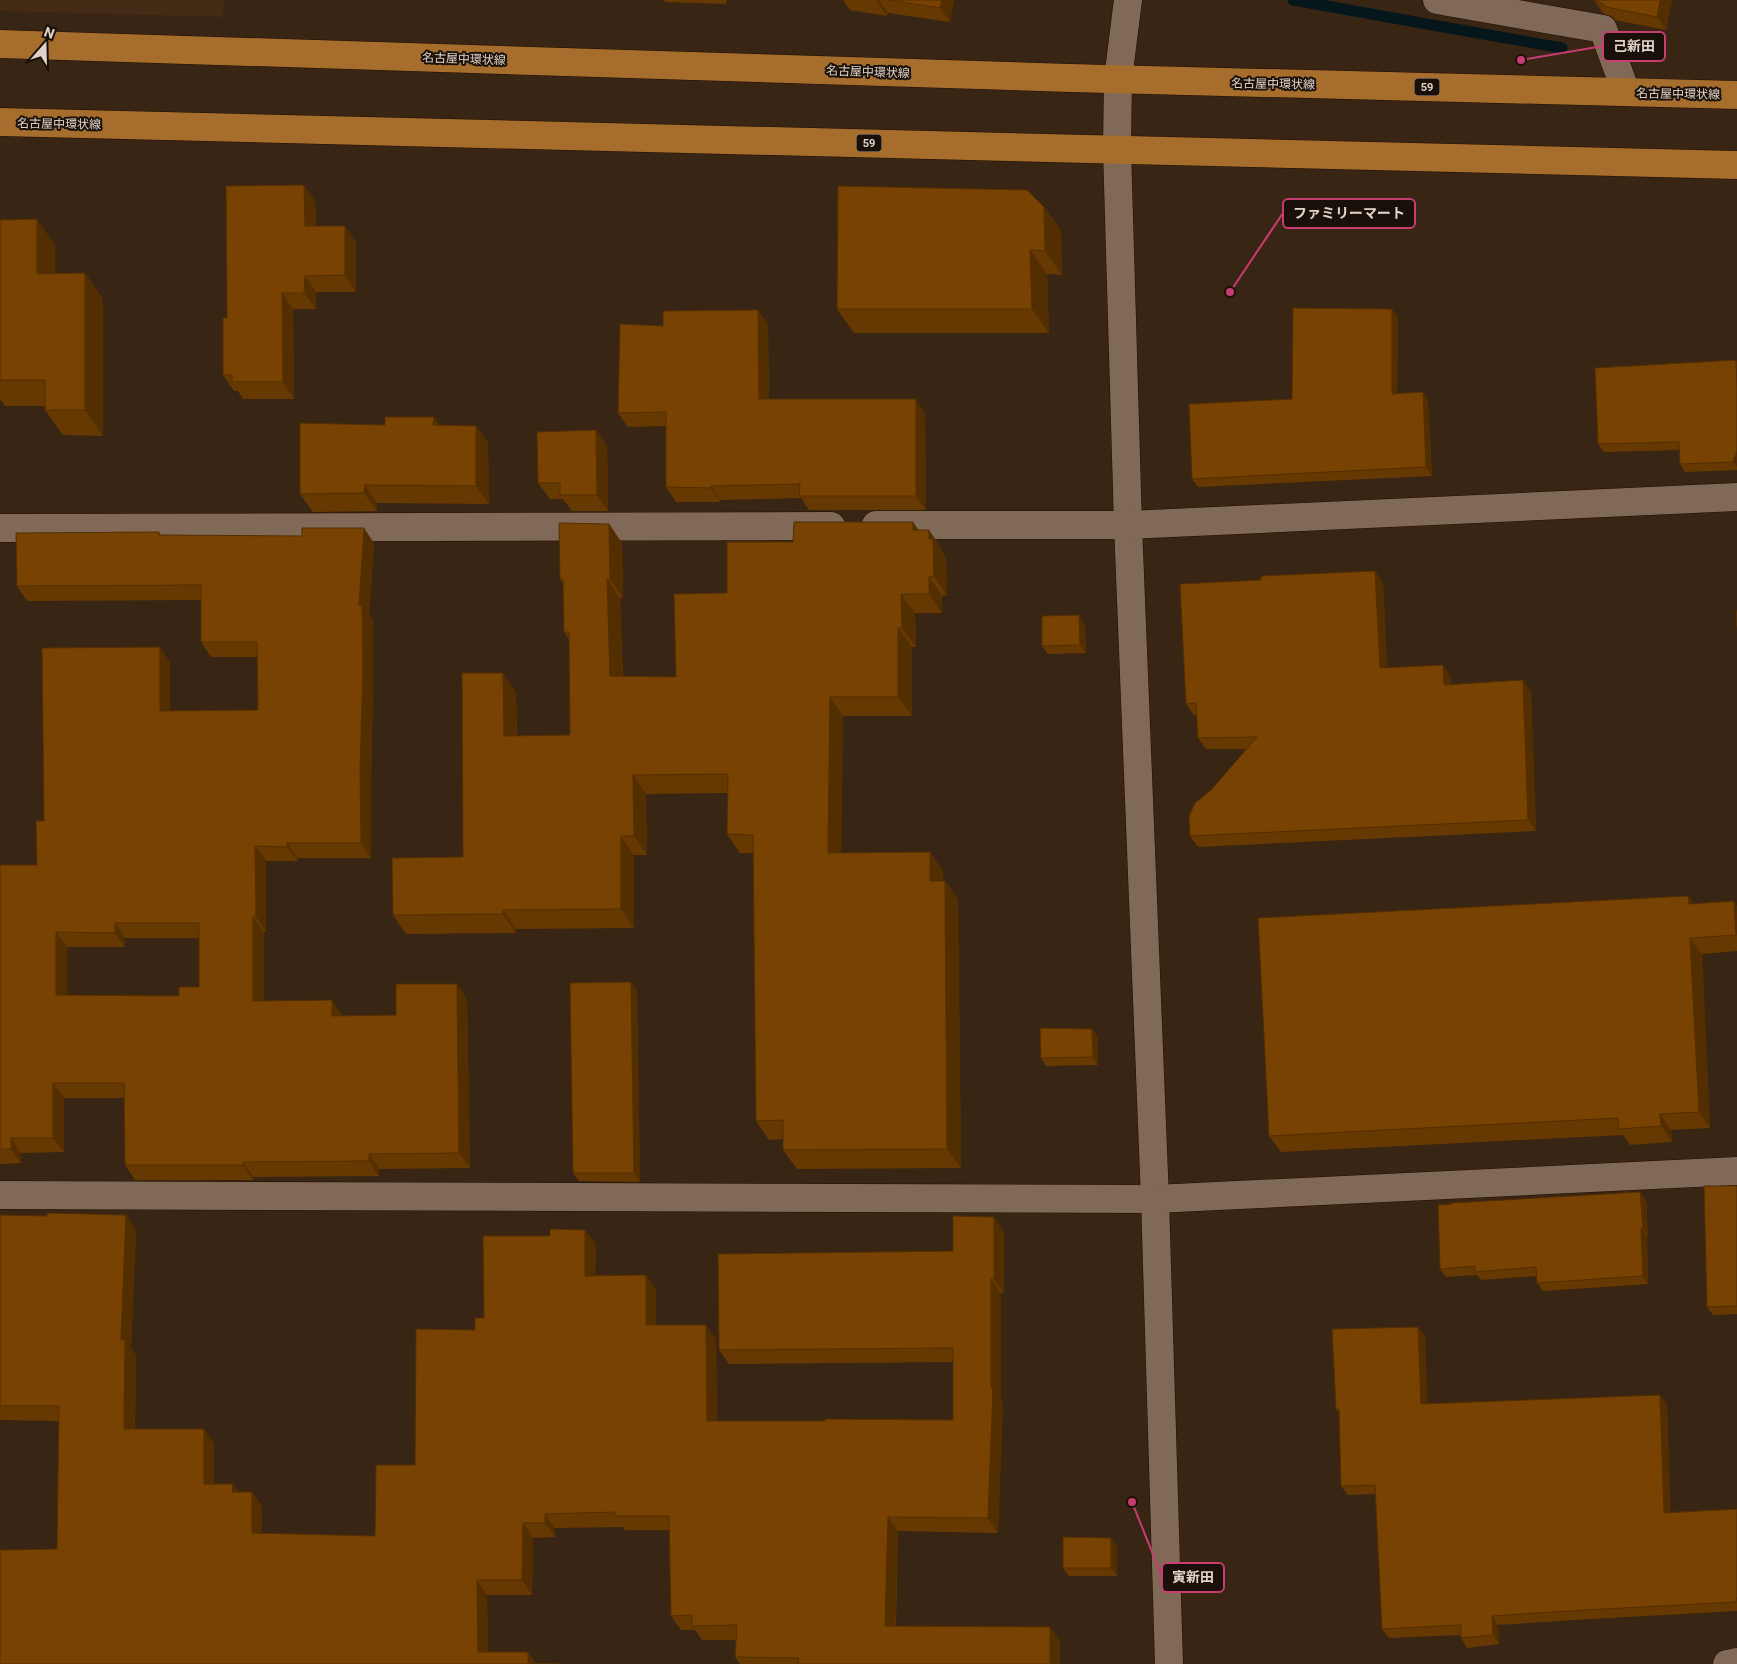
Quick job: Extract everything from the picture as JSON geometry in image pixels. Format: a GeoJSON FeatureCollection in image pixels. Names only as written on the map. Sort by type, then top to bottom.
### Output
{"type":"FeatureCollection","features":[{"type":"Feature","properties":{"kind":"main road","name":"名古屋中環状線"},"geometry":{"type":"LineString","coordinates":[[0,44],[1118,79],[1737,95]]}},
{"type":"Feature","properties":{"kind":"main road","name":"名古屋中環状線"},"geometry":{"type":"LineString","coordinates":[[0,122],[1737,165]]}},
{"type":"Feature","properties":{"kind":"street"},"geometry":{"type":"LineString","coordinates":[[1128,0],[1118,79],[1117,149],[1128,525],[1155,1199],[1169,1664]]}},
{"type":"Feature","properties":{"kind":"street"},"geometry":{"type":"LineString","coordinates":[[1437,0],[1603,29],[1626,92]]}},
{"type":"Feature","properties":{"kind":"street"},"geometry":{"type":"LineString","coordinates":[[0,528],[1128,525],[1737,497]]}},
{"type":"Feature","properties":{"kind":"street"},"geometry":{"type":"LineString","coordinates":[[0,1195],[1155,1199],[1737,1170]]}},
{"type":"Feature","properties":{"kind":"street"},"geometry":{"type":"LineString","coordinates":[[1727,1664],[1737,1662]]}},
{"type":"Feature","properties":{"kind":"shaded area"},"geometry":{"type":"Polygon","coordinates":[[[0,0],[224,0],[223,17],[0,11],[0,0]]]}},
{"type":"Feature","properties":{"kind":"building"},"geometry":{"type":"Polygon","coordinates":[[[889,0],[942,0],[940,8],[889,0]]]}},
{"type":"Feature","properties":{"kind":"building"},"geometry":{"type":"Polygon","coordinates":[[[1594,0],[1660,0],[1657,17],[1606,7],[1594,0]]]}},
{"type":"Feature","properties":{"kind":"building"},"geometry":{"type":"Polygon","coordinates":[[[304,185],[305,226],[345,226],[345,275],[305,276],[304,293],[282,293],[283,382],[232,382],[232,375],[223,375],[223,318],[227,318],[226,186],[304,185]]]}},
{"type":"Feature","properties":{"kind":"building"},"geometry":{"type":"Polygon","coordinates":[[[838,186],[1027,190],[1044,207],[1045,251],[1030,250],[1032,309],[837,309],[838,186]]]}},
{"type":"Feature","properties":{"kind":"building"},"geometry":{"type":"Polygon","coordinates":[[[37,219],[37,274],[85,273],[85,410],[45,410],[45,380],[0,380],[0,220],[37,219]]]}},
{"type":"Feature","properties":{"kind":"building"},"geometry":{"type":"Polygon","coordinates":[[[1293,308],[1392,309],[1392,394],[1423,392],[1426,467],[1192,479],[1189,404],[1292,399],[1293,308]]]}},
{"type":"Feature","properties":{"kind":"building"},"geometry":{"type":"Polygon","coordinates":[[[758,310],[759,399],[916,399],[916,496],[799,496],[800,484],[711,486],[711,488],[666,487],[666,412],[618,413],[620,324],[663,326],[663,311],[758,310]]]}},
{"type":"Feature","properties":{"kind":"building"},"geometry":{"type":"Polygon","coordinates":[[[1736,360],[1737,451],[1733,462],[1680,464],[1679,442],[1598,444],[1595,368],[1736,360]]]}},
{"type":"Feature","properties":{"kind":"building"},"geometry":{"type":"Polygon","coordinates":[[[385,417],[434,417],[433,425],[476,426],[476,486],[365,485],[364,493],[300,494],[300,423],[385,425],[385,417]]]}},
{"type":"Feature","properties":{"kind":"building"},"geometry":{"type":"Polygon","coordinates":[[[596,430],[597,495],[560,495],[560,483],[538,483],[537,432],[596,430]]]}},
{"type":"Feature","properties":{"kind":"building"},"geometry":{"type":"Polygon","coordinates":[[[794,522],[913,522],[913,530],[929,530],[929,539],[933,539],[934,576],[929,577],[929,594],[901,594],[902,628],[898,628],[898,697],[830,697],[828,853],[930,852],[930,881],[945,881],[947,1149],[783,1150],[783,1120],[756,1121],[753,835],[727,834],[728,774],[633,775],[634,836],[621,836],[621,909],[503,910],[503,914],[393,915],[392,858],[463,857],[462,673],[503,673],[504,736],[570,735],[569,632],[564,632],[563,579],[560,579],[559,523],[609,524],[610,579],[607,579],[610,676],[676,677],[674,594],[727,593],[727,542],[793,542],[794,522]]]}},
{"type":"Feature","properties":{"kind":"building"},"geometry":{"type":"Polygon","coordinates":[[[302,528],[364,528],[359,605],[362,605],[363,672],[360,769],[361,843],[287,843],[287,847],[255,846],[256,917],[253,917],[253,1001],[332,1000],[332,1016],[396,1015],[396,984],[457,984],[459,1153],[369,1154],[369,1161],[243,1162],[243,1165],[125,1165],[124,1083],[53,1083],[53,1138],[11,1138],[11,1149],[0,1149],[0,865],[37,865],[36,821],[44,821],[42,648],[160,647],[160,711],[258,710],[257,642],[201,642],[201,585],[17,586],[16,533],[159,532],[159,535],[302,536],[302,528]],[[115,923],[115,933],[56,932],[56,995],[179,996],[179,987],[199,987],[199,923],[115,923]]]}},
{"type":"Feature","properties":{"kind":"building"},"geometry":{"type":"Polygon","coordinates":[[[1375,571],[1380,668],[1443,665],[1444,685],[1523,680],[1528,820],[1190,836],[1189,816],[1195,803],[1211,790],[1257,737],[1198,738],[1196,703],[1186,704],[1180,584],[1261,580],[1261,576],[1375,571]]]}},
{"type":"Feature","properties":{"kind":"building"},"geometry":{"type":"Polygon","coordinates":[[[1079,615],[1080,645],[1042,646],[1042,616],[1079,615]]]}},
{"type":"Feature","properties":{"kind":"building"},"geometry":{"type":"Polygon","coordinates":[[[1688,896],[1689,904],[1734,901],[1736,935],[1690,938],[1699,1112],[1660,1114],[1661,1126],[1619,1129],[1618,1118],[1269,1136],[1258,918],[1688,896]]]}},
{"type":"Feature","properties":{"kind":"building"},"geometry":{"type":"Polygon","coordinates":[[[631,982],[634,1173],[573,1173],[570,983],[631,982]]]}},
{"type":"Feature","properties":{"kind":"building"},"geometry":{"type":"Polygon","coordinates":[[[1040,1028],[1092,1029],[1093,1057],[1041,1058],[1040,1028]]]}},
{"type":"Feature","properties":{"kind":"building"},"geometry":{"type":"Polygon","coordinates":[[[1704,1186],[1737,1186],[1737,1306],[1707,1307],[1704,1186]]]}},
{"type":"Feature","properties":{"kind":"building"},"geometry":{"type":"Polygon","coordinates":[[[1640,1192],[1643,1228],[1641,1228],[1643,1276],[1537,1283],[1536,1267],[1475,1272],[1475,1266],[1440,1269],[1438,1205],[1640,1192]]]}},
{"type":"Feature","properties":{"kind":"building"},"geometry":{"type":"Polygon","coordinates":[[[47,1213],[126,1215],[121,1340],[125,1340],[124,1429],[204,1429],[204,1484],[233,1484],[232,1492],[252,1492],[252,1533],[375,1536],[376,1465],[415,1465],[416,1329],[475,1330],[475,1318],[484,1318],[483,1236],[550,1236],[550,1229],[585,1230],[585,1276],[646,1275],[646,1325],[706,1325],[707,1421],[825,1421],[825,1419],[953,1420],[953,1348],[719,1350],[718,1254],[953,1251],[953,1216],[994,1217],[994,1279],[991,1279],[991,1388],[993,1388],[988,1518],[888,1517],[885,1626],[1050,1627],[1050,1664],[798,1664],[799,1658],[735,1657],[737,1625],[692,1626],[692,1615],[671,1616],[669,1516],[615,1516],[615,1512],[545,1514],[545,1523],[523,1523],[522,1580],[477,1580],[478,1652],[528,1652],[528,1663],[558,1664],[0,1664],[0,1550],[57,1549],[59,1406],[0,1406],[0,1215],[47,1216],[47,1213]]]}},
{"type":"Feature","properties":{"kind":"building"},"geometry":{"type":"Polygon","coordinates":[[[1418,1327],[1421,1404],[1660,1395],[1664,1513],[1737,1509],[1736,1602],[1492,1616],[1493,1635],[1461,1638],[1461,1625],[1382,1629],[1375,1485],[1341,1486],[1339,1409],[1336,1409],[1332,1329],[1418,1327]]]}},
{"type":"Feature","properties":{"kind":"building"},"geometry":{"type":"Polygon","coordinates":[[[1063,1537],[1111,1538],[1111,1568],[1063,1568],[1063,1537]]]}},
{"type":"Feature","properties":{"kind":"waterway"},"geometry":{"type":"LineString","coordinates":[[1293,0],[1562,48]]}},
{"type":"Feature","properties":{"kind":"place","name":"己新田"},"geometry":{"type":"Point","coordinates":[1521,60]}},
{"type":"Feature","properties":{"kind":"place","name":"ファミリーマート"},"geometry":{"type":"Point","coordinates":[1230,292]}},
{"type":"Feature","properties":{"kind":"place","name":"寅新田"},"geometry":{"type":"Point","coordinates":[1132,1502]}}]}
